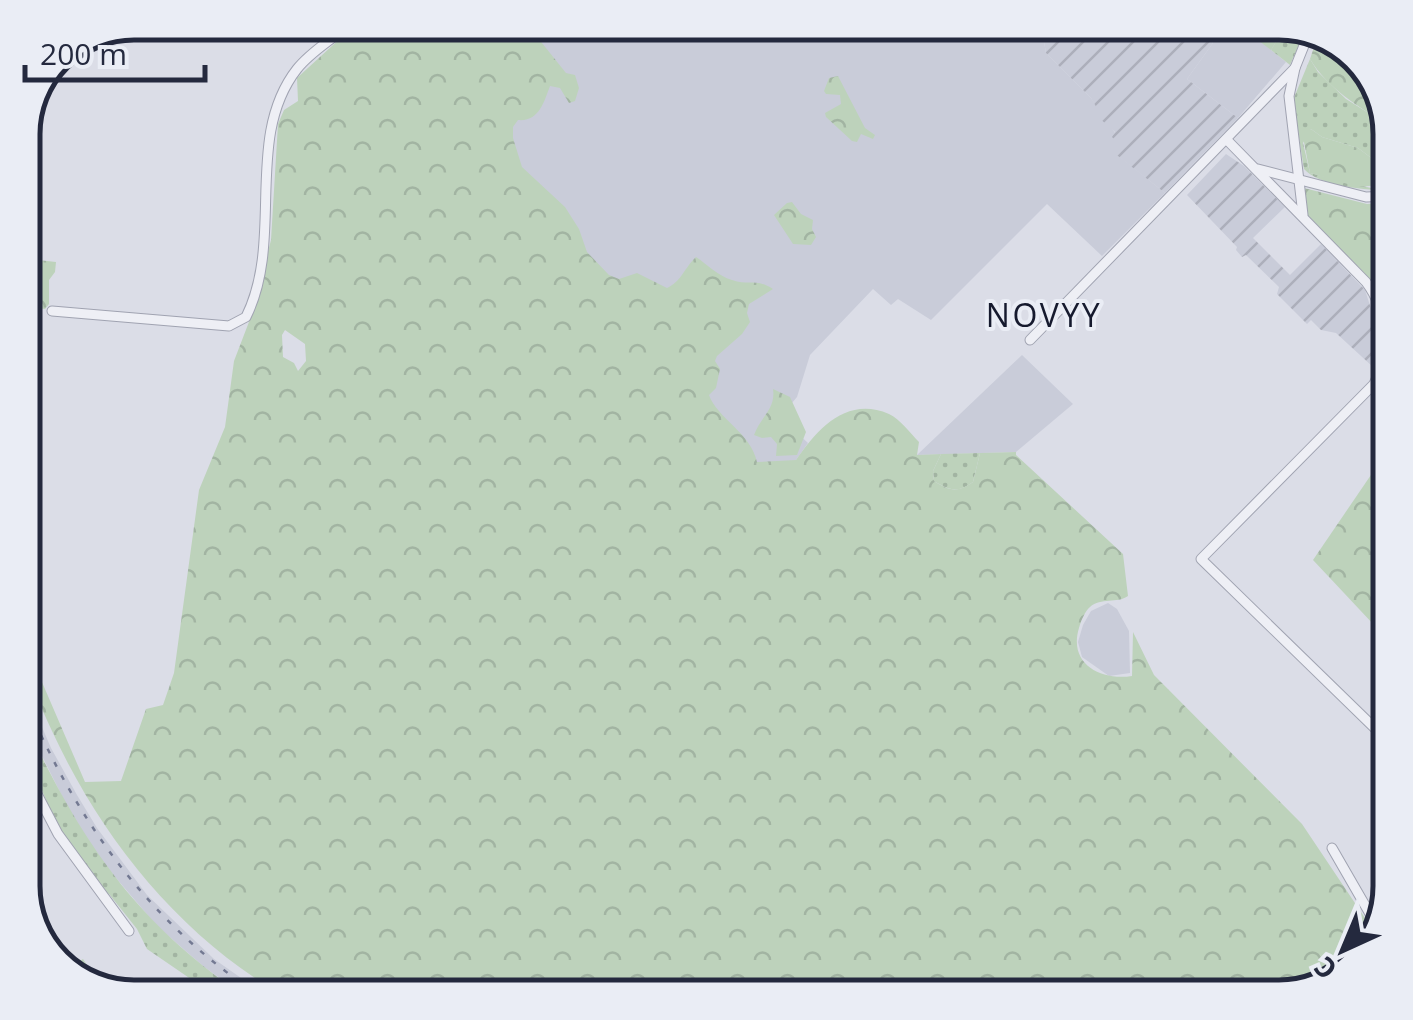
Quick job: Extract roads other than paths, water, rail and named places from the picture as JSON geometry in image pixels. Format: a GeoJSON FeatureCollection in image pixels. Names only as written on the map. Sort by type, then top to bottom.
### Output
{"type":"FeatureCollection","features":[{"type":"Feature","properties":{"kind":"street"},"geometry":{"type":"LineString","coordinates":[[52,311],[228,326],[246,317],[266,234],[272,120],[298,68],[330,40]]}},
{"type":"Feature","properties":{"kind":"street"},"geometry":{"type":"LineString","coordinates":[[1304,218],[1289,107],[1295,68],[1305,44]]}},
{"type":"Feature","properties":{"kind":"street"},"geometry":{"type":"LineString","coordinates":[[1030,340],[1295,68]]}},
{"type":"Feature","properties":{"kind":"street"},"geometry":{"type":"LineString","coordinates":[[1227,140],[1373,292]]}},
{"type":"Feature","properties":{"kind":"street"},"geometry":{"type":"LineString","coordinates":[[1255,168],[1373,197]]}},
{"type":"Feature","properties":{"kind":"street"},"geometry":{"type":"LineString","coordinates":[[1373,385],[1201,559],[1373,727]]}},
{"type":"Feature","properties":{"kind":"street"},"geometry":{"type":"LineString","coordinates":[[40,800],[58,834],[129,931]]}},
{"type":"Feature","properties":{"kind":"street"},"geometry":{"type":"LineString","coordinates":[[1332,848],[1369,912]]}},
{"type":"Feature","properties":{"kind":"railway"},"geometry":{"type":"LineString","coordinates":[[40,732],[66,783],[119,865],[184,937],[239,980]]}},
{"type":"Feature","properties":{"kind":"district","name":"NOVYY"},"geometry":{"type":"Point","coordinates":[1044,314]}}]}
